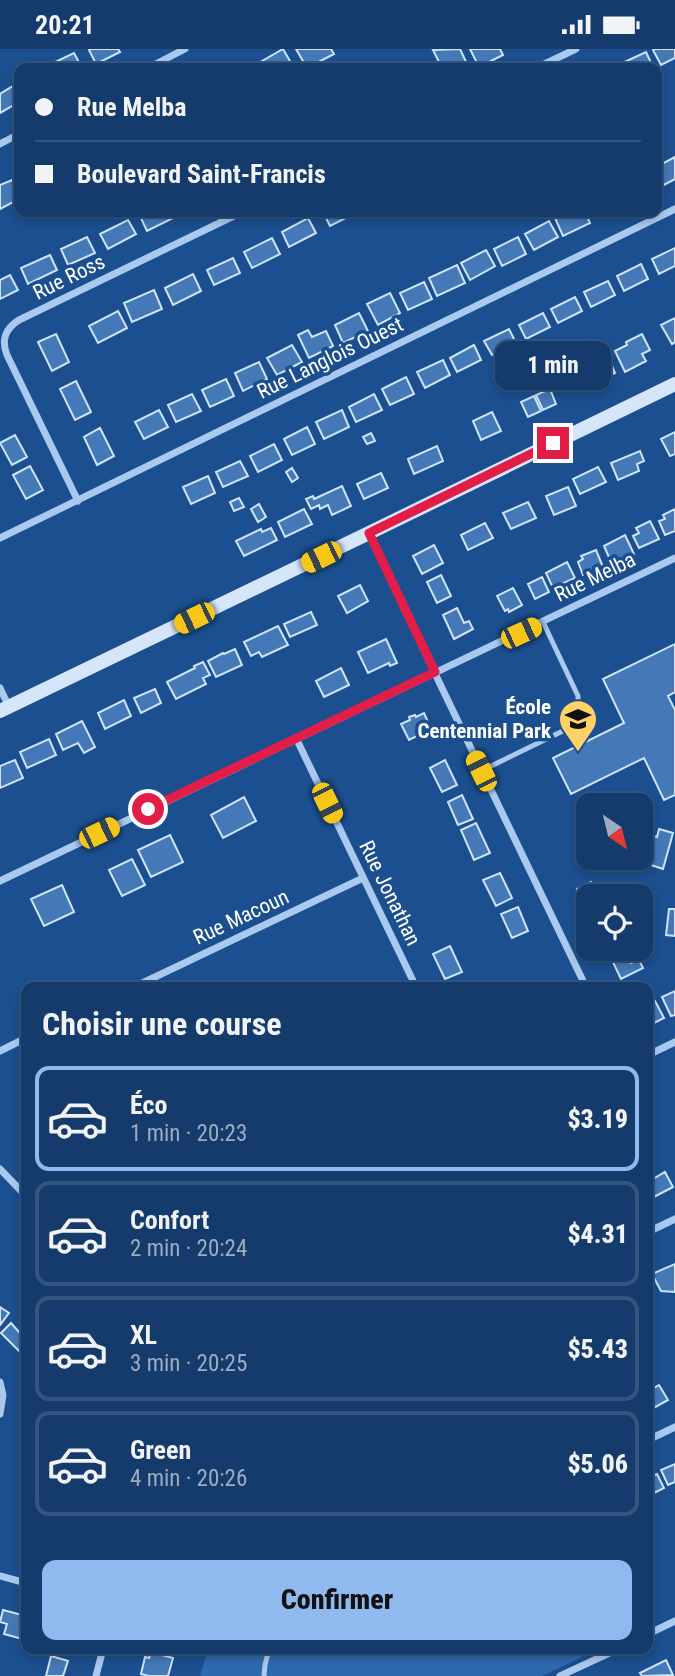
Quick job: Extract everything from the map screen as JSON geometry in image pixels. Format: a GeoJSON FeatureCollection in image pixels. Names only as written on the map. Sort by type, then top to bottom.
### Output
{"type":"FeatureCollection","features":[{"type":"Feature","properties":{"kind":"street"},"geometry":{"type":"LineString","coordinates":[[158,63],[185,49]]}},
{"type":"Feature","properties":{"kind":"street"},"geometry":{"type":"LineString","coordinates":[[547,63],[576,49]]}},
{"type":"Feature","properties":{"kind":"street","name":"Rue Ross"},"geometry":{"type":"LineString","coordinates":[[78,501],[7,355],[4,336],[19,320],[232,217]]}},
{"type":"Feature","properties":{"kind":"street","name":"Rue Langlois Ouest"},"geometry":{"type":"LineString","coordinates":[[0,538],[659,217]]}},
{"type":"Feature","properties":{"kind":"street"},"geometry":{"type":"LineString","coordinates":[[0,688],[4,709],[675,383]]}},
{"type":"Feature","properties":{"kind":"street"},"geometry":{"type":"LineString","coordinates":[[369,533],[584,982]]}},
{"type":"Feature","properties":{"kind":"street","name":"Rue Melba"},"geometry":{"type":"LineString","coordinates":[[0,881],[675,558]]}},
{"type":"Feature","properties":{"kind":"street","name":"Rue Jonathan"},"geometry":{"type":"LineString","coordinates":[[296,738],[414,982]]}},
{"type":"Feature","properties":{"kind":"street","name":"Rue Macoun"},"geometry":{"type":"LineString","coordinates":[[145,982],[363,878]]}},
{"type":"Feature","properties":{"kind":"street"},"geometry":{"type":"LineString","coordinates":[[0,1051],[21,1040]]}},
{"type":"Feature","properties":{"kind":"street"},"geometry":{"type":"LineString","coordinates":[[653,1053],[675,1042]]}},
{"type":"Feature","properties":{"kind":"street"},"geometry":{"type":"LineString","coordinates":[[0,1169],[21,1191]]}},
{"type":"Feature","properties":{"kind":"street"},"geometry":{"type":"LineString","coordinates":[[653,1230],[675,1219]]}},
{"type":"Feature","properties":{"kind":"street"},"geometry":{"type":"LineString","coordinates":[[0,1382],[0,1414]]}},
{"type":"Feature","properties":{"kind":"street"},"geometry":{"type":"LineString","coordinates":[[653,1438],[675,1427]]}},
{"type":"Feature","properties":{"kind":"street"},"geometry":{"type":"LineString","coordinates":[[0,1576],[21,1582]]}},
{"type":"Feature","properties":{"kind":"street"},"geometry":{"type":"LineString","coordinates":[[653,1632],[675,1621]]}},
{"type":"Feature","properties":{"kind":"street"},"geometry":{"type":"LineString","coordinates":[[96,1676],[102,1654]]}},
{"type":"Feature","properties":{"kind":"street"},"geometry":{"type":"LineString","coordinates":[[560,1676],[605,1654]]}},
{"type":"Feature","properties":{"kind":"lane"},"geometry":{"type":"LineString","coordinates":[[481,771],[573,726],[578,721],[578,696],[543,622]]}},
{"type":"Feature","properties":{"kind":"lane"},"geometry":{"type":"LineString","coordinates":[[264,1676],[268,1654]]}},
{"type":"Feature","properties":{"kind":"shaded area"},"geometry":{"type":"Polygon","coordinates":[[[207,1654],[584,1654],[542,1676],[200,1676],[207,1654]]]}},
{"type":"Feature","properties":{"kind":"building"},"geometry":{"type":"Polygon","coordinates":[[[118,49],[120,52],[96,63],[89,50],[118,49]]]}},
{"type":"Feature","properties":{"kind":"building"},"geometry":{"type":"Polygon","coordinates":[[[283,49],[291,63],[258,63],[283,49]]]}},
{"type":"Feature","properties":{"kind":"building"},"geometry":{"type":"Polygon","coordinates":[[[296,49],[331,49],[334,54],[317,63],[304,63],[296,49]]]}},
{"type":"Feature","properties":{"kind":"building"},"geometry":{"type":"Polygon","coordinates":[[[460,49],[467,63],[440,63],[433,50],[460,49]]]}},
{"type":"Feature","properties":{"kind":"building"},"geometry":{"type":"Polygon","coordinates":[[[470,49],[500,49],[503,55],[487,63],[477,63],[470,49]]]}},
{"type":"Feature","properties":{"kind":"building"},"geometry":{"type":"Polygon","coordinates":[[[675,49],[675,58],[662,64],[653,50],[675,49]]]}},
{"type":"Feature","properties":{"kind":"building"},"geometry":{"type":"Polygon","coordinates":[[[646,52],[651,63],[622,63],[646,52]]]}},
{"type":"Feature","properties":{"kind":"building"},"geometry":{"type":"Polygon","coordinates":[[[74,53],[79,63],[53,63],[74,53]]]}},
{"type":"Feature","properties":{"kind":"building"},"geometry":{"type":"Polygon","coordinates":[[[13,86],[14,105],[0,113],[0,94],[13,86]]]}},
{"type":"Feature","properties":{"kind":"building"},"geometry":{"type":"Polygon","coordinates":[[[675,157],[675,179],[662,186],[662,164],[675,157]]]}},
{"type":"Feature","properties":{"kind":"building"},"geometry":{"type":"Polygon","coordinates":[[[12,180],[14,184],[14,202],[0,209],[0,185],[12,180]]]}},
{"type":"Feature","properties":{"kind":"building"},"geometry":{"type":"Polygon","coordinates":[[[140,217],[175,217],[147,231],[140,217]]]}},
{"type":"Feature","properties":{"kind":"building"},"geometry":{"type":"Polygon","coordinates":[[[326,217],[348,217],[330,226],[326,217]]]}},
{"type":"Feature","properties":{"kind":"building"},"geometry":{"type":"Polygon","coordinates":[[[587,217],[590,223],[563,236],[555,218],[587,217]]]}},
{"type":"Feature","properties":{"kind":"building"},"geometry":{"type":"Polygon","coordinates":[[[308,218],[316,233],[289,247],[282,232],[308,218]]]}},
{"type":"Feature","properties":{"kind":"building"},"geometry":{"type":"Polygon","coordinates":[[[128,220],[136,234],[108,249],[100,234],[128,220]]]}},
{"type":"Feature","properties":{"kind":"building"},"geometry":{"type":"Polygon","coordinates":[[[549,221],[558,237],[534,250],[525,234],[549,221]]]}},
{"type":"Feature","properties":{"kind":"building"},"geometry":{"type":"Polygon","coordinates":[[[87,237],[95,253],[68,265],[61,249],[87,237]]]}},
{"type":"Feature","properties":{"kind":"building"},"geometry":{"type":"Polygon","coordinates":[[[518,237],[526,254],[502,266],[494,249],[518,237]]]}},
{"type":"Feature","properties":{"kind":"building"},"geometry":{"type":"Polygon","coordinates":[[[272,238],[280,254],[252,268],[244,252],[272,238]]]}},
{"type":"Feature","properties":{"kind":"building"},"geometry":{"type":"Polygon","coordinates":[[[675,248],[675,266],[659,274],[652,259],[675,248]]]}},
{"type":"Feature","properties":{"kind":"building"},"geometry":{"type":"Polygon","coordinates":[[[486,250],[495,266],[470,280],[461,263],[486,250]]]}},
{"type":"Feature","properties":{"kind":"building"},"geometry":{"type":"Polygon","coordinates":[[[50,255],[57,270],[28,284],[21,268],[50,255]]]}},
{"type":"Feature","properties":{"kind":"building"},"geometry":{"type":"Polygon","coordinates":[[[233,258],[240,273],[214,285],[207,270],[233,258]]]}},
{"type":"Feature","properties":{"kind":"building"},"geometry":{"type":"Polygon","coordinates":[[[641,264],[648,279],[624,291],[617,276],[641,264]]]}},
{"type":"Feature","properties":{"kind":"building"},"geometry":{"type":"Polygon","coordinates":[[[457,265],[465,283],[437,296],[429,278],[457,265]]]}},
{"type":"Feature","properties":{"kind":"building"},"geometry":{"type":"Polygon","coordinates":[[[193,274],[201,291],[173,305],[165,288],[193,274]]]}},
{"type":"Feature","properties":{"kind":"building"},"geometry":{"type":"Polygon","coordinates":[[[10,275],[18,290],[0,299],[0,280],[10,275]]]}},
{"type":"Feature","properties":{"kind":"building"},"geometry":{"type":"Polygon","coordinates":[[[608,281],[615,295],[591,307],[584,292],[608,281]]]}},
{"type":"Feature","properties":{"kind":"building"},"geometry":{"type":"Polygon","coordinates":[[[424,282],[432,299],[408,310],[400,293],[424,282]]]}},
{"type":"Feature","properties":{"kind":"building"},"geometry":{"type":"Polygon","coordinates":[[[154,290],[162,309],[132,322],[124,303],[154,290]]]}},
{"type":"Feature","properties":{"kind":"building"},"geometry":{"type":"Polygon","coordinates":[[[390,293],[400,313],[378,325],[367,304],[390,293]]]}},
{"type":"Feature","properties":{"kind":"building"},"geometry":{"type":"Polygon","coordinates":[[[575,297],[582,311],[558,323],[551,309],[575,297]]]}},
{"type":"Feature","properties":{"kind":"building"},"geometry":{"type":"Polygon","coordinates":[[[118,311],[127,328],[98,343],[89,326],[118,311]]]}},
{"type":"Feature","properties":{"kind":"building"},"geometry":{"type":"Polygon","coordinates":[[[359,313],[368,331],[343,343],[335,325],[359,313]]]}},
{"type":"Feature","properties":{"kind":"building"},"geometry":{"type":"Polygon","coordinates":[[[543,313],[550,327],[526,339],[519,325],[543,313]]]}},
{"type":"Feature","properties":{"kind":"building"},"geometry":{"type":"Polygon","coordinates":[[[675,318],[675,342],[672,344],[661,325],[675,318]]]}},
{"type":"Feature","properties":{"kind":"building"},"geometry":{"type":"Polygon","coordinates":[[[509,329],[516,343],[492,355],[484,341],[509,329]]]}},
{"type":"Feature","properties":{"kind":"building"},"geometry":{"type":"Polygon","coordinates":[[[308,330],[312,337],[326,331],[333,346],[309,358],[298,335],[308,330]]]}},
{"type":"Feature","properties":{"kind":"building"},"geometry":{"type":"Polygon","coordinates":[[[56,334],[69,362],[52,371],[38,342],[56,334]]]}},
{"type":"Feature","properties":{"kind":"building"},"geometry":{"type":"Polygon","coordinates":[[[642,334],[650,350],[642,354],[646,361],[625,372],[615,351],[642,334]]]}},
{"type":"Feature","properties":{"kind":"building"},"geometry":{"type":"Polygon","coordinates":[[[292,345],[302,362],[277,375],[267,358],[292,345]]]}},
{"type":"Feature","properties":{"kind":"building"},"geometry":{"type":"Polygon","coordinates":[[[474,345],[481,360],[457,372],[450,358],[474,345]]]}},
{"type":"Feature","properties":{"kind":"building"},"geometry":{"type":"Polygon","coordinates":[[[607,354],[615,373],[587,385],[579,366],[607,354]]]}},
{"type":"Feature","properties":{"kind":"building"},"geometry":{"type":"Polygon","coordinates":[[[443,360],[450,375],[425,388],[417,372],[443,360]]]}},
{"type":"Feature","properties":{"kind":"building"},"geometry":{"type":"Polygon","coordinates":[[[259,362],[267,379],[243,391],[235,373],[259,362]]]}},
{"type":"Feature","properties":{"kind":"building"},"geometry":{"type":"Polygon","coordinates":[[[406,377],[414,394],[390,405],[382,389],[406,377]]]}},
{"type":"Feature","properties":{"kind":"building"},"geometry":{"type":"Polygon","coordinates":[[[226,379],[234,396],[210,407],[202,390],[226,379]]]}},
{"type":"Feature","properties":{"kind":"building"},"geometry":{"type":"Polygon","coordinates":[[[76,381],[91,412],[75,420],[60,389],[76,381]]]}},
{"type":"Feature","properties":{"kind":"building"},"geometry":{"type":"Polygon","coordinates":[[[550,389],[556,404],[543,410],[536,395],[550,389]]]}},
{"type":"Feature","properties":{"kind":"building"},"geometry":{"type":"Polygon","coordinates":[[[192,394],[201,411],[176,422],[168,405],[192,394]]]}},
{"type":"Feature","properties":{"kind":"building"},"geometry":{"type":"Polygon","coordinates":[[[374,394],[382,410],[356,422],[349,407],[374,394]]]}},
{"type":"Feature","properties":{"kind":"building"},"geometry":{"type":"Polygon","coordinates":[[[534,396],[541,411],[528,417],[521,402],[534,396]]]}},
{"type":"Feature","properties":{"kind":"building"},"geometry":{"type":"Polygon","coordinates":[[[159,410],[168,427],[144,439],[135,422],[159,410]]]}},
{"type":"Feature","properties":{"kind":"building"},"geometry":{"type":"Polygon","coordinates":[[[342,410],[349,427],[324,439],[316,422],[342,410]]]}},
{"type":"Feature","properties":{"kind":"building"},"geometry":{"type":"Polygon","coordinates":[[[492,412],[501,431],[481,440],[473,421],[492,412]]]}},
{"type":"Feature","properties":{"kind":"building"},"geometry":{"type":"Polygon","coordinates":[[[307,427],[315,444],[292,455],[284,439],[307,427]]]}},
{"type":"Feature","properties":{"kind":"building"},"geometry":{"type":"Polygon","coordinates":[[[100,428],[114,456],[97,465],[84,437],[100,428]]]}},
{"type":"Feature","properties":{"kind":"building"},"geometry":{"type":"Polygon","coordinates":[[[675,432],[675,454],[670,456],[661,439],[675,432]]]}},
{"type":"Feature","properties":{"kind":"building"},"geometry":{"type":"Polygon","coordinates":[[[371,433],[375,441],[367,444],[363,437],[371,433]]]}},
{"type":"Feature","properties":{"kind":"building"},"geometry":{"type":"Polygon","coordinates":[[[15,435],[27,457],[12,465],[0,443],[15,435]]]}},
{"type":"Feature","properties":{"kind":"building"},"geometry":{"type":"Polygon","coordinates":[[[274,444],[282,460],[258,472],[250,456],[274,444]]]}},
{"type":"Feature","properties":{"kind":"building"},"geometry":{"type":"Polygon","coordinates":[[[437,446],[443,461],[414,474],[408,459],[437,446]]]}},
{"type":"Feature","properties":{"kind":"building"},"geometry":{"type":"Polygon","coordinates":[[[640,451],[644,461],[637,464],[639,471],[618,480],[611,463],[640,451]]]}},
{"type":"Feature","properties":{"kind":"building"},"geometry":{"type":"Polygon","coordinates":[[[240,461],[248,476],[223,487],[216,472],[240,461]]]}},
{"type":"Feature","properties":{"kind":"building"},"geometry":{"type":"Polygon","coordinates":[[[30,466],[43,490],[26,499],[13,475],[30,466]]]}},
{"type":"Feature","properties":{"kind":"building"},"geometry":{"type":"Polygon","coordinates":[[[598,467],[606,482],[580,494],[573,479],[598,467]]]}},
{"type":"Feature","properties":{"kind":"building"},"geometry":{"type":"Polygon","coordinates":[[[292,468],[298,478],[292,482],[286,472],[292,468]]]}},
{"type":"Feature","properties":{"kind":"building"},"geometry":{"type":"Polygon","coordinates":[[[381,473],[388,488],[364,499],[357,484],[381,473]]]}},
{"type":"Feature","properties":{"kind":"building"},"geometry":{"type":"Polygon","coordinates":[[[208,476],[215,493],[191,504],[183,487],[208,476]]]}},
{"type":"Feature","properties":{"kind":"building"},"geometry":{"type":"Polygon","coordinates":[[[342,486],[351,506],[332,515],[328,505],[311,509],[306,499],[313,496],[314,499],[342,486]]]}},
{"type":"Feature","properties":{"kind":"building"},"geometry":{"type":"Polygon","coordinates":[[[568,487],[576,506],[554,515],[546,496],[568,487]]]}},
{"type":"Feature","properties":{"kind":"building"},"geometry":{"type":"Polygon","coordinates":[[[239,498],[244,507],[234,511],[230,502],[239,498]]]}},
{"type":"Feature","properties":{"kind":"building"},"geometry":{"type":"Polygon","coordinates":[[[528,502],[536,518],[511,529],[503,513],[528,502]]]}},
{"type":"Feature","properties":{"kind":"building"},"geometry":{"type":"Polygon","coordinates":[[[259,504],[266,517],[258,522],[251,509],[259,504]]]}},
{"type":"Feature","properties":{"kind":"building"},"geometry":{"type":"Polygon","coordinates":[[[304,509],[312,524],[285,537],[278,522],[304,509]]]}},
{"type":"Feature","properties":{"kind":"building"},"geometry":{"type":"Polygon","coordinates":[[[675,509],[675,531],[665,535],[659,521],[665,519],[663,515],[675,509]]]}},
{"type":"Feature","properties":{"kind":"building"},"geometry":{"type":"Polygon","coordinates":[[[650,521],[659,539],[639,548],[633,536],[639,533],[636,528],[650,521]]]}},
{"type":"Feature","properties":{"kind":"building"},"geometry":{"type":"Polygon","coordinates":[[[485,523],[493,538],[468,550],[461,535],[485,523]]]}},
{"type":"Feature","properties":{"kind":"building"},"geometry":{"type":"Polygon","coordinates":[[[271,528],[277,540],[244,556],[236,541],[261,529],[262,532],[271,528]]]}},
{"type":"Feature","properties":{"kind":"building"},"geometry":{"type":"Polygon","coordinates":[[[625,535],[634,554],[611,562],[604,546],[625,535]]]}},
{"type":"Feature","properties":{"kind":"building"},"geometry":{"type":"Polygon","coordinates":[[[434,545],[443,563],[422,574],[413,556],[434,545]]]}},
{"type":"Feature","properties":{"kind":"building"},"geometry":{"type":"Polygon","coordinates":[[[596,550],[603,567],[583,575],[578,562],[583,559],[581,556],[596,550]]]}},
{"type":"Feature","properties":{"kind":"building"},"geometry":{"type":"Polygon","coordinates":[[[567,562],[575,578],[553,588],[546,573],[567,562]]]}},
{"type":"Feature","properties":{"kind":"building"},"geometry":{"type":"Polygon","coordinates":[[[441,575],[451,596],[437,603],[427,582],[441,575]]]}},
{"type":"Feature","properties":{"kind":"building"},"geometry":{"type":"Polygon","coordinates":[[[542,577],[549,592],[535,599],[528,584],[542,577]]]}},
{"type":"Feature","properties":{"kind":"building"},"geometry":{"type":"Polygon","coordinates":[[[360,585],[368,601],[347,613],[338,596],[360,585]]]}},
{"type":"Feature","properties":{"kind":"building"},"geometry":{"type":"Polygon","coordinates":[[[513,588],[522,605],[509,612],[508,609],[505,611],[497,596],[513,588]]]}},
{"type":"Feature","properties":{"kind":"building"},"geometry":{"type":"Polygon","coordinates":[[[457,608],[464,623],[469,621],[473,629],[454,639],[443,615],[457,608]]]}},
{"type":"Feature","properties":{"kind":"building"},"geometry":{"type":"Polygon","coordinates":[[[311,612],[317,625],[290,637],[284,624],[311,612]]]}},
{"type":"Feature","properties":{"kind":"building"},"geometry":{"type":"Polygon","coordinates":[[[278,626],[288,645],[262,657],[259,652],[251,656],[244,642],[278,626]]]}},
{"type":"Feature","properties":{"kind":"building"},"geometry":{"type":"Polygon","coordinates":[[[386,639],[397,663],[390,666],[389,663],[368,673],[358,652],[386,639]]]}},
{"type":"Feature","properties":{"kind":"building"},"geometry":{"type":"Polygon","coordinates":[[[675,644],[675,692],[668,696],[675,710],[675,795],[664,800],[644,758],[571,794],[553,758],[624,723],[603,679],[675,644]]]}},
{"type":"Feature","properties":{"kind":"building"},"geometry":{"type":"Polygon","coordinates":[[[235,649],[242,665],[216,677],[208,661],[235,649]]]}},
{"type":"Feature","properties":{"kind":"building"},"geometry":{"type":"Polygon","coordinates":[[[203,662],[210,675],[203,678],[206,684],[176,699],[167,682],[203,662]]]}},
{"type":"Feature","properties":{"kind":"building"},"geometry":{"type":"Polygon","coordinates":[[[341,668],[349,685],[324,697],[316,681],[341,668]]]}},
{"type":"Feature","properties":{"kind":"building"},"geometry":{"type":"Polygon","coordinates":[[[155,689],[161,703],[141,713],[134,698],[155,689]]]}},
{"type":"Feature","properties":{"kind":"building"},"geometry":{"type":"Polygon","coordinates":[[[124,700],[131,716],[105,729],[98,713],[124,700]]]}},
{"type":"Feature","properties":{"kind":"building"},"geometry":{"type":"Polygon","coordinates":[[[424,713],[431,729],[409,740],[401,724],[410,720],[409,717],[424,713]]]}},
{"type":"Feature","properties":{"kind":"building"},"geometry":{"type":"Polygon","coordinates":[[[82,721],[95,747],[84,753],[78,743],[63,750],[56,734],[82,721]]]}},
{"type":"Feature","properties":{"kind":"building"},"geometry":{"type":"Polygon","coordinates":[[[49,739],[56,755],[27,768],[20,752],[49,739]]]}},
{"type":"Feature","properties":{"kind":"building"},"geometry":{"type":"Polygon","coordinates":[[[15,760],[23,778],[0,788],[0,766],[15,760]]]}},
{"type":"Feature","properties":{"kind":"building"},"geometry":{"type":"Polygon","coordinates":[[[445,760],[457,785],[442,792],[430,768],[445,760]]]}},
{"type":"Feature","properties":{"kind":"building"},"geometry":{"type":"Polygon","coordinates":[[[462,795],[473,819],[458,825],[448,802],[462,795]]]}},
{"type":"Feature","properties":{"kind":"building"},"geometry":{"type":"Polygon","coordinates":[[[244,797],[256,821],[223,838],[211,815],[244,797]]]}},
{"type":"Feature","properties":{"kind":"building"},"geometry":{"type":"Polygon","coordinates":[[[476,823],[490,853],[474,860],[461,830],[476,823]]]}},
{"type":"Feature","properties":{"kind":"building"},"geometry":{"type":"Polygon","coordinates":[[[659,829],[673,833],[663,869],[653,866],[653,836],[657,837],[659,829]]]}},
{"type":"Feature","properties":{"kind":"building"},"geometry":{"type":"Polygon","coordinates":[[[170,835],[183,862],[151,877],[138,850],[170,835]]]}},
{"type":"Feature","properties":{"kind":"building"},"geometry":{"type":"Polygon","coordinates":[[[132,859],[145,885],[122,896],[109,870],[132,859]]]}},
{"type":"Feature","properties":{"kind":"building"},"geometry":{"type":"Polygon","coordinates":[[[500,873],[512,898],[496,906],[483,880],[500,873]]]}},
{"type":"Feature","properties":{"kind":"building"},"geometry":{"type":"Polygon","coordinates":[[[62,885],[74,912],[44,926],[31,899],[62,885]]]}},
{"type":"Feature","properties":{"kind":"building"},"geometry":{"type":"Polygon","coordinates":[[[518,907],[528,931],[512,938],[501,914],[518,907]]]}},
{"type":"Feature","properties":{"kind":"building"},"geometry":{"type":"Polygon","coordinates":[[[669,909],[675,909],[675,936],[666,935],[669,909]]]}},
{"type":"Feature","properties":{"kind":"building"},"geometry":{"type":"Polygon","coordinates":[[[450,946],[462,972],[445,979],[433,954],[450,946]]]}},
{"type":"Feature","properties":{"kind":"building"},"geometry":{"type":"Polygon","coordinates":[[[612,961],[640,961],[643,968],[621,979],[612,961]]]}},
{"type":"Feature","properties":{"kind":"building"},"geometry":{"type":"Polygon","coordinates":[[[675,991],[675,1015],[671,1016],[662,997],[675,991]]]}},
{"type":"Feature","properties":{"kind":"building"},"geometry":{"type":"Polygon","coordinates":[[[655,1001],[664,1018],[653,1024],[655,1001]]]}},
{"type":"Feature","properties":{"kind":"building"},"geometry":{"type":"Polygon","coordinates":[[[665,1172],[673,1187],[653,1197],[653,1179],[665,1172]]]}},
{"type":"Feature","properties":{"kind":"building"},"geometry":{"type":"Polygon","coordinates":[[[675,1264],[675,1292],[661,1291],[653,1274],[675,1264]]]}},
{"type":"Feature","properties":{"kind":"building"},"geometry":{"type":"Polygon","coordinates":[[[0,1307],[9,1313],[0,1325],[0,1307]]]}},
{"type":"Feature","properties":{"kind":"building"},"geometry":{"type":"Polygon","coordinates":[[[11,1323],[19,1332],[21,1330],[21,1353],[1,1333],[11,1323]]]}},
{"type":"Feature","properties":{"kind":"building"},"geometry":{"type":"Polygon","coordinates":[[[659,1385],[668,1400],[653,1408],[653,1388],[659,1385]]]}},
{"type":"Feature","properties":{"kind":"building"},"geometry":{"type":"Polygon","coordinates":[[[675,1464],[675,1482],[668,1485],[661,1470],[675,1464]]]}},
{"type":"Feature","properties":{"kind":"building"},"geometry":{"type":"Polygon","coordinates":[[[657,1474],[664,1488],[653,1494],[653,1476],[657,1474]]]}},
{"type":"Feature","properties":{"kind":"building"},"geometry":{"type":"Polygon","coordinates":[[[3,1610],[21,1615],[21,1639],[4,1634],[7,1624],[0,1622],[3,1610]]]}},
{"type":"Feature","properties":{"kind":"building"},"geometry":{"type":"Polygon","coordinates":[[[150,1654],[158,1654],[173,1658],[168,1676],[141,1674],[145,1657],[149,1658],[150,1654]]]}},
{"type":"Feature","properties":{"kind":"building"},"geometry":{"type":"Polygon","coordinates":[[[51,1656],[68,1661],[63,1676],[46,1676],[51,1656]]]}},
{"type":"Feature","properties":{"kind":"building"},"geometry":{"type":"Polygon","coordinates":[[[666,1660],[673,1675],[642,1676],[640,1673],[666,1660]]]}},
{"type":"Feature","properties":{"kind":"place","name":"École Centennial Park"},"geometry":{"type":"Point","coordinates":[578,753]}},
{"type":"Feature","properties":{"kind":"route"},"geometry":{"type":"LineString","coordinates":[[148,809],[435,672],[369,533],[553,443]]}}]}
